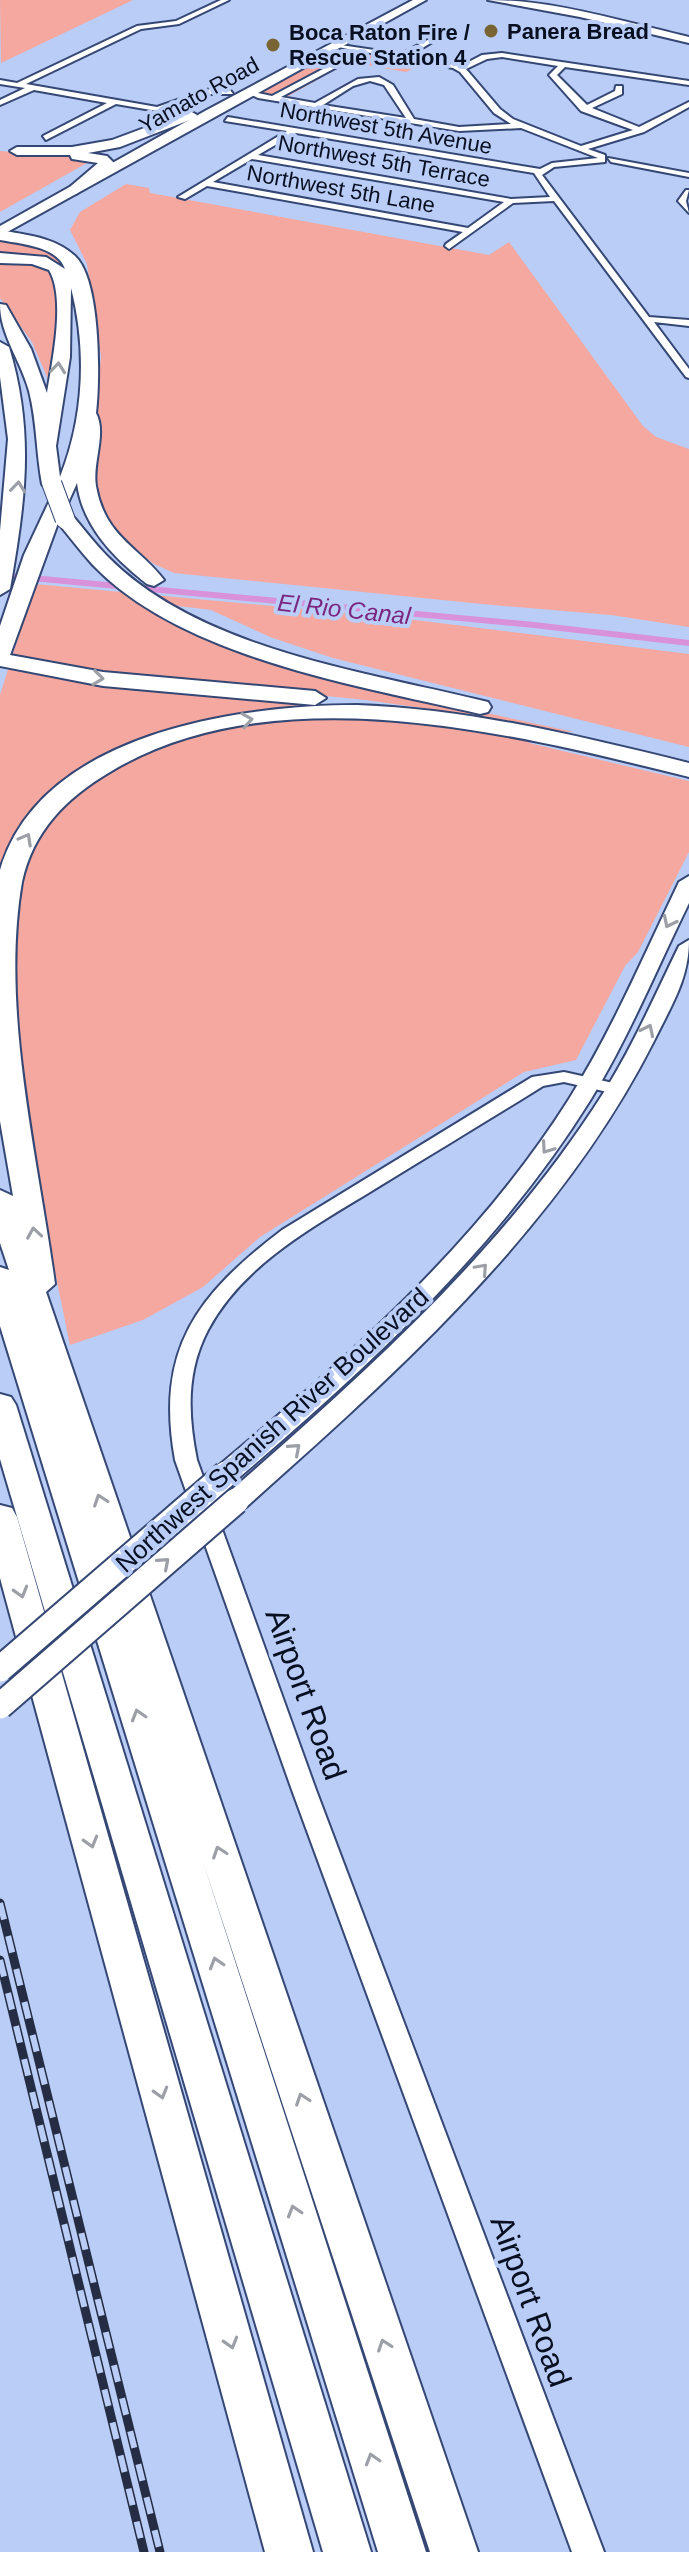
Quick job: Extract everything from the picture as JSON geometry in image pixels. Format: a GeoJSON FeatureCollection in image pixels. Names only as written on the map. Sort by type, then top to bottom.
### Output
{"type":"FeatureCollection","features":[{"type":"Feature","properties":{"kind":"highway"},"geometry":{"type":"LineString","coordinates":[[17,151],[72,151],[115,144],[195,117]]}},
{"type":"Feature","properties":{"kind":"highway"},"geometry":{"type":"LineString","coordinates":[[0,150],[105,160],[106,166],[76,189]]}},
{"type":"Feature","properties":{"kind":"highway"},"geometry":{"type":"LineString","coordinates":[[7,589],[30,566],[76,461],[88,415],[88,344],[79,289],[70,260],[23,231],[20,221]]}},
{"type":"Feature","properties":{"kind":"highway"},"geometry":{"type":"LineString","coordinates":[[0,234],[43,243]]}},
{"type":"Feature","properties":{"kind":"highway"},"geometry":{"type":"LineString","coordinates":[[0,258],[42,262],[56,269],[60,276],[64,322],[47,445]]}},
{"type":"Feature","properties":{"kind":"highway"},"geometry":{"type":"LineString","coordinates":[[0,309],[20,341],[32,370],[42,407],[52,484],[65,519],[89,549],[115,573],[163,606],[242,643],[311,667],[683,754]]}},
{"type":"Feature","properties":{"kind":"highway"},"geometry":{"type":"LineString","coordinates":[[0,347],[14,396],[20,448],[16,504],[4,563],[7,659],[113,680],[375,705],[478,723],[689,770]]}},
{"type":"Feature","properties":{"kind":"highway"},"geometry":{"type":"LineString","coordinates":[[0,413],[0,495]]}},
{"type":"Feature","properties":{"kind":"highway"},"geometry":{"type":"LineString","coordinates":[[88,415],[91,422],[86,480],[92,506],[121,550],[150,577],[198,608],[250,633],[309,654],[554,719],[595,734]]}},
{"type":"Feature","properties":{"kind":"highway"},"geometry":{"type":"LineString","coordinates":[[46,1338],[34,1232],[9,1109],[1,1000],[9,885],[19,851],[32,828],[59,798],[102,767],[144,747],[213,726],[288,714],[341,712],[478,723]]}},
{"type":"Feature","properties":{"kind":"highway"},"geometry":{"type":"LineString","coordinates":[[0,1199],[454,2552]]}},
{"type":"Feature","properties":{"kind":"highway"},"geometry":{"type":"LineString","coordinates":[[0,1277],[402,2552]]}},
{"type":"Feature","properties":{"kind":"highway"},"geometry":{"type":"LineString","coordinates":[[0,1405],[347,2552]]}},
{"type":"Feature","properties":{"kind":"highway"},"geometry":{"type":"LineString","coordinates":[[0,1517],[289,2552]]}},
{"type":"Feature","properties":{"kind":"main road","name":"Yamato Road"},"geometry":{"type":"LineString","coordinates":[[0,234],[233,97],[230,92],[406,0]]}},
{"type":"Feature","properties":{"kind":"main road","name":"Yamato Road"},"geometry":{"type":"LineString","coordinates":[[0,219],[105,160],[260,86],[421,0]]}},
{"type":"Feature","properties":{"kind":"main road"},"geometry":{"type":"LineString","coordinates":[[341,42],[336,39],[368,22],[369,18]]}},
{"type":"Feature","properties":{"kind":"main road"},"geometry":{"type":"LineString","coordinates":[[297,67],[297,62],[324,46],[320,44]]}},
{"type":"Feature","properties":{"kind":"main road"},"geometry":{"type":"LineString","coordinates":[[260,86],[253,85],[280,69],[279,66]]}},
{"type":"Feature","properties":{"kind":"main road","name":"Northwest Spanish River Boulevard"},"geometry":{"type":"LineString","coordinates":[[0,1669],[359,1359],[449,1270],[528,1176],[589,1082],[689,882]]}},
{"type":"Feature","properties":{"kind":"main road","name":"Northwest Spanish River Boulevard"},"geometry":{"type":"LineString","coordinates":[[0,1706],[385,1369],[473,1278],[554,1182],[616,1089],[689,946]]}},
{"type":"Feature","properties":{"kind":"street"},"geometry":{"type":"LineString","coordinates":[[18,85],[139,27],[181,22],[226,0]]}},
{"type":"Feature","properties":{"kind":"street"},"geometry":{"type":"LineString","coordinates":[[492,0],[581,14],[689,38]]}},
{"type":"Feature","properties":{"kind":"street"},"geometry":{"type":"LineString","coordinates":[[518,0],[612,17],[689,38]]}},
{"type":"Feature","properties":{"kind":"street"},"geometry":{"type":"LineString","coordinates":[[403,56],[437,37]]}},
{"type":"Feature","properties":{"kind":"street"},"geometry":{"type":"LineString","coordinates":[[341,42],[364,50],[461,69],[497,111],[520,126],[605,159],[689,175]]}},
{"type":"Feature","properties":{"kind":"street"},"geometry":{"type":"LineString","coordinates":[[274,98],[364,50]]}},
{"type":"Feature","properties":{"kind":"street"},"geometry":{"type":"LineString","coordinates":[[461,69],[485,57],[502,55],[689,83]]}},
{"type":"Feature","properties":{"kind":"street"},"geometry":{"type":"LineString","coordinates":[[564,64],[553,75],[584,109],[641,130]]}},
{"type":"Feature","properties":{"kind":"street"},"geometry":{"type":"LineString","coordinates":[[316,106],[367,79],[387,83],[412,122]]}},
{"type":"Feature","properties":{"kind":"street"},"geometry":{"type":"LineString","coordinates":[[0,82],[168,109],[203,92],[230,92]]}},
{"type":"Feature","properties":{"kind":"street"},"geometry":{"type":"LineString","coordinates":[[260,86],[254,94],[412,122],[472,129],[520,126]]}},
{"type":"Feature","properties":{"kind":"street"},"geometry":{"type":"LineString","coordinates":[[0,103],[32,88]]}},
{"type":"Feature","properties":{"kind":"street"},"geometry":{"type":"LineString","coordinates":[[584,109],[619,92],[619,88]]}},
{"type":"Feature","properties":{"kind":"street"},"geometry":{"type":"LineString","coordinates":[[46,138],[114,102]]}},
{"type":"Feature","properties":{"kind":"street"},"geometry":{"type":"LineString","coordinates":[[579,149],[641,130],[689,104]]}},
{"type":"Feature","properties":{"kind":"street","name":"Northwest 5th Avenue"},"geometry":{"type":"LineString","coordinates":[[228,119],[538,171],[552,165],[605,159]]}},
{"type":"Feature","properties":{"kind":"street"},"geometry":{"type":"LineString","coordinates":[[182,197],[295,130]]}},
{"type":"Feature","properties":{"kind":"street","name":"Northwest 5th Terrace"},"geometry":{"type":"LineString","coordinates":[[251,156],[511,201],[554,199]]}},
{"type":"Feature","properties":{"kind":"street"},"geometry":{"type":"LineString","coordinates":[[538,171],[540,180],[554,199],[689,375]]}},
{"type":"Feature","properties":{"kind":"street","name":"Northwest 5th Lane"},"geometry":{"type":"LineString","coordinates":[[205,183],[470,231]]}},
{"type":"Feature","properties":{"kind":"street"},"geometry":{"type":"LineString","coordinates":[[689,192],[682,201],[689,211]]}},
{"type":"Feature","properties":{"kind":"street"},"geometry":{"type":"LineString","coordinates":[[449,246],[511,201]]}},
{"type":"Feature","properties":{"kind":"street"},"geometry":{"type":"LineString","coordinates":[[646,319],[689,323]]}},
{"type":"Feature","properties":{"kind":"street","name":"Airport Road"},"geometry":{"type":"LineString","coordinates":[[588,2552],[304,1790],[186,1460],[177,1409],[183,1363],[201,1322],[231,1280],[258,1256],[538,1081],[558,1077],[616,1089]]}},
{"type":"Feature","properties":{"kind":"shaded area"},"geometry":{"type":"Polygon","coordinates":[[[0,0],[133,0],[1,63],[0,0]]]}},
{"type":"Feature","properties":{"kind":"shaded area"},"geometry":{"type":"Polygon","coordinates":[[[340,49],[425,62],[406,72],[349,62],[285,98],[260,93],[340,49]]]}},
{"type":"Feature","properties":{"kind":"shaded area"},"geometry":{"type":"Polygon","coordinates":[[[0,151],[90,158],[94,159],[0,212],[0,151]]]}},
{"type":"Feature","properties":{"kind":"shaded area"},"geometry":{"type":"Polygon","coordinates":[[[126,184],[149,188],[150,193],[489,255],[509,242],[643,426],[656,437],[689,449],[689,627],[611,615],[174,573],[154,564],[119,539],[100,505],[92,474],[101,356],[87,264],[70,230],[80,212],[126,184]]]}},
{"type":"Feature","properties":{"kind":"shaded area"},"geometry":{"type":"Polygon","coordinates":[[[4,238],[45,250],[62,267],[0,256],[0,240],[4,238]]]}},
{"type":"Feature","properties":{"kind":"shaded area"},"geometry":{"type":"Polygon","coordinates":[[[0,261],[27,261],[53,272],[59,314],[50,384],[32,342],[0,298],[0,261]]]}},
{"type":"Feature","properties":{"kind":"shaded area"},"geometry":{"type":"Polygon","coordinates":[[[35,584],[391,617],[689,654],[689,747],[333,658],[270,637],[211,610],[146,602],[205,635],[404,695],[574,732],[546,731],[492,718],[366,700],[106,674],[19,658],[17,670],[107,685],[354,708],[160,735],[18,832],[5,860],[0,882],[0,695],[35,584]]]}},
{"type":"Feature","properties":{"kind":"shaded area"},"geometry":{"type":"Polygon","coordinates":[[[346,714],[450,725],[530,741],[689,781],[689,852],[638,952],[625,966],[576,1060],[524,1072],[260,1237],[203,1287],[143,1320],[70,1345],[12,1063],[11,940],[22,862],[51,814],[102,772],[168,742],[242,723],[346,714]]]}},
{"type":"Feature","properties":{"kind":"waterway","name":"El Rio Canal"},"geometry":{"type":"LineString","coordinates":[[0,575],[534,625],[689,643]]}},
{"type":"Feature","properties":{"kind":"railway"},"geometry":{"type":"LineString","coordinates":[[0,1903],[160,2552]]}},
{"type":"Feature","properties":{"kind":"railway"},"geometry":{"type":"LineString","coordinates":[[0,1960],[144,2552]]}},
{"type":"Feature","properties":{"kind":"place","name":"Panera Bread"},"geometry":{"type":"Point","coordinates":[491,31]}},
{"type":"Feature","properties":{"kind":"place","name":"Boca Raton Fire / Rescue Station 4"},"geometry":{"type":"Point","coordinates":[273,45]}}]}
